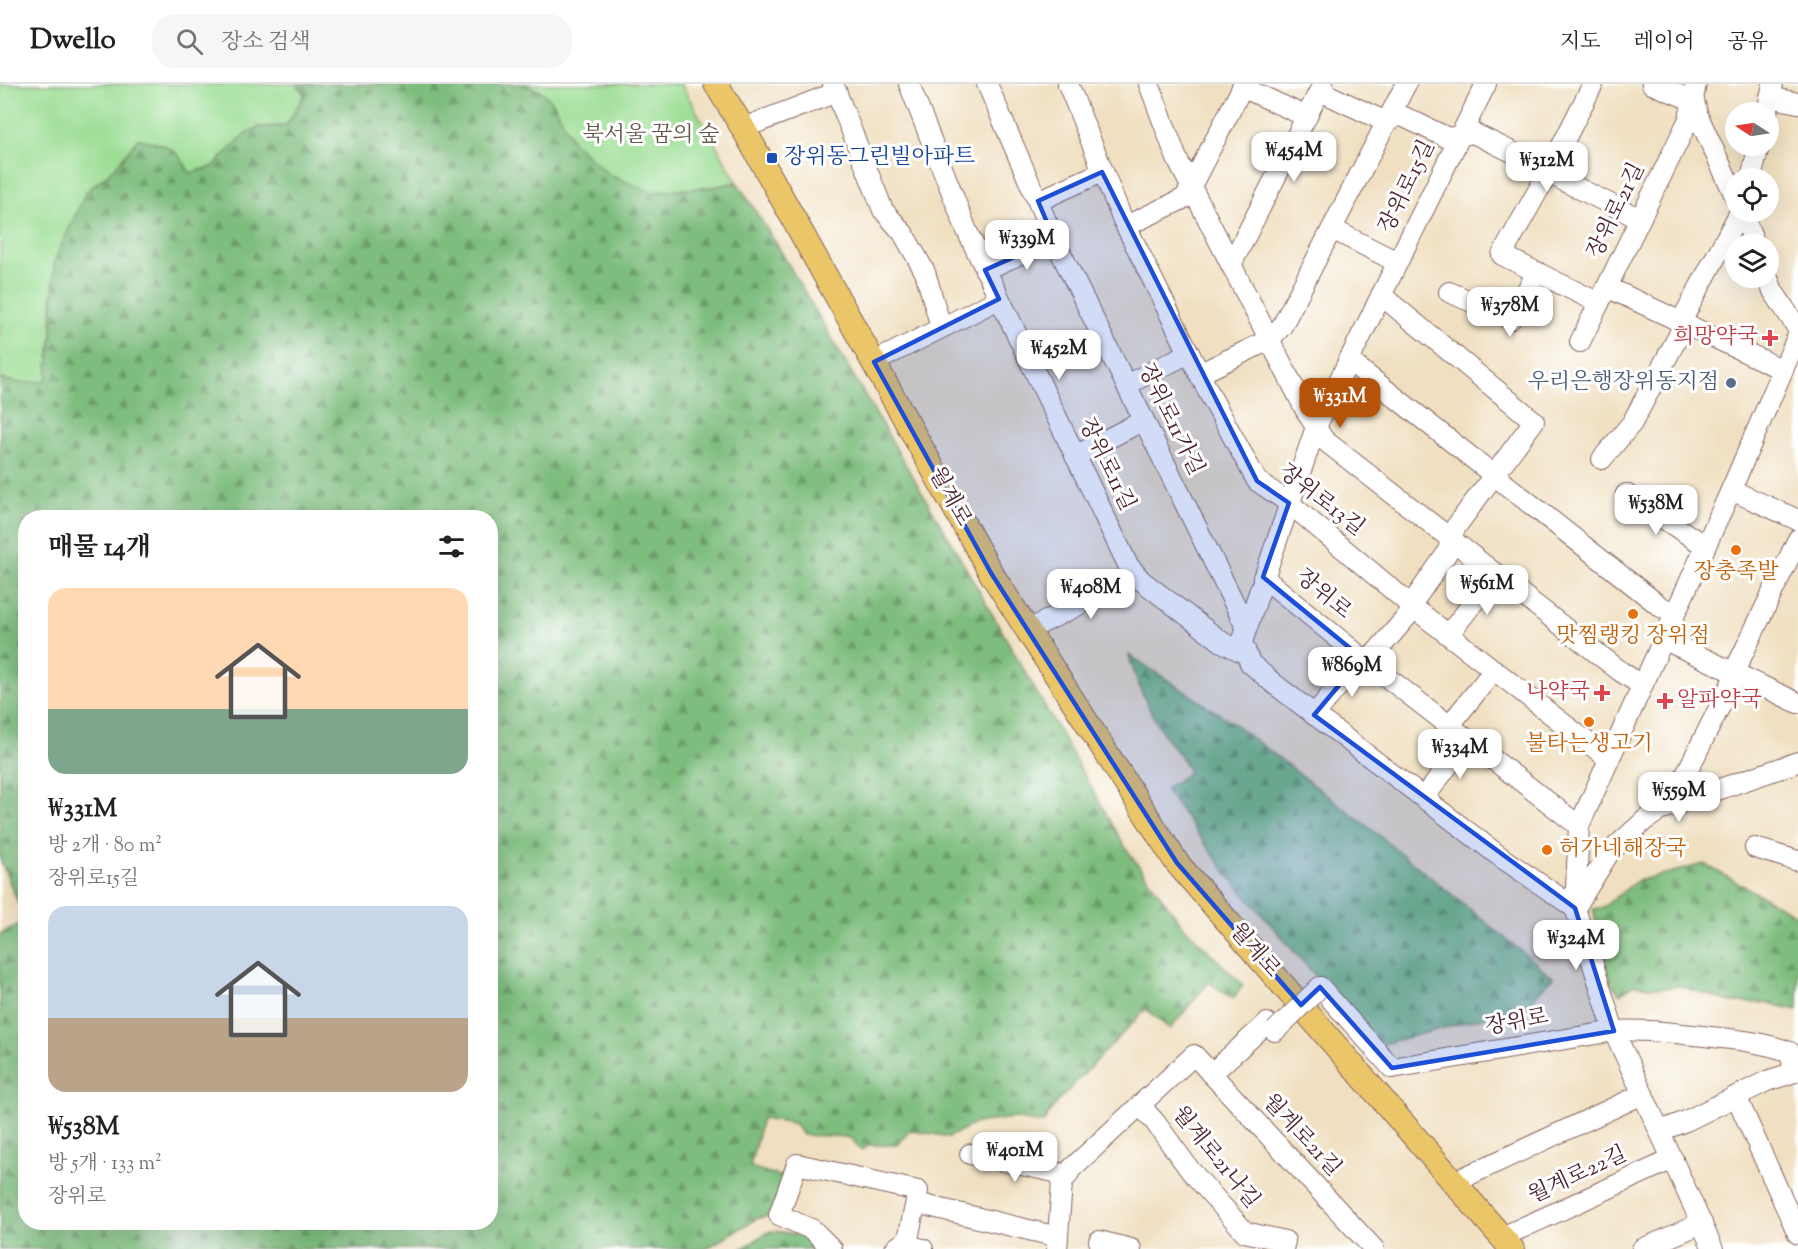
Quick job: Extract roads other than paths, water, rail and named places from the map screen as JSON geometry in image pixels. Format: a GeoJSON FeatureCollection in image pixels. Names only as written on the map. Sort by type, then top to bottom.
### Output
{"type":"FeatureCollection","features":[{"type":"Feature","properties":{"kind":"main road","name":"월계로"},"geometry":{"type":"LineString","coordinates":[[716,84],[743,128],[991,573],[1178,863],[1507,1243]]}},
{"type":"Feature","properties":{"kind":"street","name":"장위로11길"},"geometry":{"type":"LineString","coordinates":[[909,84],[967,231],[1128,566],[1137,576],[1222,642],[1246,654],[1250,663],[1314,715],[1502,858],[1575,908]]}},
{"type":"Feature","properties":{"kind":"street","name":"장위로11가길"},"geometry":{"type":"LineString","coordinates":[[987,84],[1054,239],[1246,627]]}},
{"type":"Feature","properties":{"kind":"street","name":"장위로13길"},"geometry":{"type":"LineString","coordinates":[[1068,84],[1126,226],[1199,374],[1257,481],[1289,503],[1448,635],[1609,759]]}},
{"type":"Feature","properties":{"kind":"street"},"geometry":{"type":"LineString","coordinates":[[1149,84],[1177,159],[1269,340],[1324,440],[1641,685]]}},
{"type":"Feature","properties":{"kind":"street"},"geometry":{"type":"LineString","coordinates":[[1199,374],[1269,340],[1282,326],[1406,84]]}},
{"type":"Feature","properties":{"kind":"street","name":"장위로15길"},"geometry":{"type":"LineString","coordinates":[[1316,427],[1486,84]]}},
{"type":"Feature","properties":{"kind":"street"},"geometry":{"type":"LineString","coordinates":[[1593,84],[1549,171],[1502,255],[1537,272],[1683,322],[1783,369]]}},
{"type":"Feature","properties":{"kind":"street"},"geometry":{"type":"LineString","coordinates":[[1652,84],[1695,92],[1698,116],[1725,174]]}},
{"type":"Feature","properties":{"kind":"street"},"geometry":{"type":"LineString","coordinates":[[1126,226],[1185,198],[1243,86],[1307,117]]}},
{"type":"Feature","properties":{"kind":"street"},"geometry":{"type":"LineString","coordinates":[[743,128],[835,88],[883,210],[903,233],[925,272],[941,327]]}},
{"type":"Feature","properties":{"kind":"street","name":"장위로15길"},"geometry":{"type":"LineString","coordinates":[[1231,265],[1322,88],[1386,122],[1400,115],[1448,138],[1461,134]]}},
{"type":"Feature","properties":{"kind":"street","name":"장위로21길"},"geometry":{"type":"LineString","coordinates":[[1580,342],[1689,119],[1695,92]]}},
{"type":"Feature","properties":{"kind":"street"},"geometry":{"type":"LineString","coordinates":[[1770,98],[1798,103]]}},
{"type":"Feature","properties":{"kind":"street"},"geometry":{"type":"LineString","coordinates":[[1461,134],[1473,133],[1543,167],[1640,219]]}},
{"type":"Feature","properties":{"kind":"street"},"geometry":{"type":"LineString","coordinates":[[1038,201],[1102,172]]}},
{"type":"Feature","properties":{"kind":"street"},"geometry":{"type":"LineString","coordinates":[[1602,459],[1632,423],[1680,330],[1685,314],[1736,222]]}},
{"type":"Feature","properties":{"kind":"street","name":"장위로15길"},"geometry":{"type":"LineString","coordinates":[[1332,229],[1397,262]]}},
{"type":"Feature","properties":{"kind":"street"},"geometry":{"type":"LineString","coordinates":[[985,270],[1054,239]]}},
{"type":"Feature","properties":{"kind":"street"},"geometry":{"type":"LineString","coordinates":[[1449,292],[1511,319],[1537,272]]}},
{"type":"Feature","properties":{"kind":"street"},"geometry":{"type":"LineString","coordinates":[[1772,288],[1798,328]]}},
{"type":"Feature","properties":{"kind":"street"},"geometry":{"type":"LineString","coordinates":[[1314,715],[1362,658],[1373,656],[1410,613],[1411,605],[1447,553],[1455,528],[1534,421],[1381,295]]}},
{"type":"Feature","properties":{"kind":"street"},"geometry":{"type":"LineString","coordinates":[[874,362],[999,299]]}},
{"type":"Feature","properties":{"kind":"street"},"geometry":{"type":"LineString","coordinates":[[1713,1249],[1614,1031],[1575,908],[1579,826],[1731,490],[1798,335]]}},
{"type":"Feature","properties":{"kind":"street"},"geometry":{"type":"LineString","coordinates":[[1126,385],[1189,353]]}},
{"type":"Feature","properties":{"kind":"street"},"geometry":{"type":"LineString","coordinates":[[1348,360],[1661,607],[1675,613]]}},
{"type":"Feature","properties":{"kind":"street"},"geometry":{"type":"LineString","coordinates":[[1075,456],[1144,420]]}},
{"type":"Feature","properties":{"kind":"street"},"geometry":{"type":"LineString","coordinates":[[1246,654],[1242,642],[1246,627],[1316,427]]}},
{"type":"Feature","properties":{"kind":"street"},"geometry":{"type":"LineString","coordinates":[[1731,490],[1798,520]]}},
{"type":"Feature","properties":{"kind":"street"},"geometry":{"type":"LineString","coordinates":[[1626,494],[1705,546]]}},
{"type":"Feature","properties":{"kind":"street"},"geometry":{"type":"LineString","coordinates":[[1670,806],[1736,674],[1738,664],[1798,539]]}},
{"type":"Feature","properties":{"kind":"street"},"geometry":{"type":"LineString","coordinates":[[1448,635],[1496,574]]}},
{"type":"Feature","properties":{"kind":"street"},"geometry":{"type":"LineString","coordinates":[[1028,630],[1137,576]]}},
{"type":"Feature","properties":{"kind":"street","name":"장위로"},"geometry":{"type":"LineString","coordinates":[[1263,577],[1362,658],[1579,826]]}},
{"type":"Feature","properties":{"kind":"street"},"geometry":{"type":"LineString","coordinates":[[1663,639],[1798,702]]}},
{"type":"Feature","properties":{"kind":"street"},"geometry":{"type":"LineString","coordinates":[[1449,726],[1494,670]]}},
{"type":"Feature","properties":{"kind":"street"},"geometry":{"type":"LineString","coordinates":[[1424,798],[1467,740]]}},
{"type":"Feature","properties":{"kind":"street"},"geometry":{"type":"LineString","coordinates":[[1575,908],[1609,853],[1645,820],[1662,809],[1798,762]]}},
{"type":"Feature","properties":{"kind":"street"},"geometry":{"type":"LineString","coordinates":[[1755,848],[1798,861]]}},
{"type":"Feature","properties":{"kind":"street","name":"장위로"},"geometry":{"type":"LineString","coordinates":[[1211,1074],[1267,1023],[1275,1031],[1320,987],[1392,1068],[1614,1031],[1641,1029],[1776,1047],[1790,1053],[1796,1072]]}},
{"type":"Feature","properties":{"kind":"street","name":"월계로21길"},"geometry":{"type":"LineString","coordinates":[[1140,1105],[1194,1055],[1374,1249]]}},
{"type":"Feature","properties":{"kind":"street"},"geometry":{"type":"LineString","coordinates":[[1660,1131],[1686,1121],[1767,1081],[1796,1072]]}},
{"type":"Feature","properties":{"kind":"street"},"geometry":{"type":"LineString","coordinates":[[1454,1182],[1643,1094]]}},
{"type":"Feature","properties":{"kind":"street"},"geometry":{"type":"LineString","coordinates":[[1736,1096],[1798,1234]]}},
{"type":"Feature","properties":{"kind":"street"},"geometry":{"type":"LineString","coordinates":[[916,1203],[1057,1243],[1062,1183],[1140,1105]]}},
{"type":"Feature","properties":{"kind":"street","name":"월계로21나길"},"geometry":{"type":"LineString","coordinates":[[1140,1105],[1190,1170],[1245,1232],[1285,1241],[1283,1249]]}},
{"type":"Feature","properties":{"kind":"street"},"geometry":{"type":"LineString","coordinates":[[970,1154],[1068,1175]]}},
{"type":"Feature","properties":{"kind":"street","name":"월계로22길"},"geometry":{"type":"LineString","coordinates":[[1507,1243],[1673,1159]]}},
{"type":"Feature","properties":{"kind":"street"},"geometry":{"type":"LineString","coordinates":[[832,1249],[813,1230],[779,1215],[797,1164],[918,1191],[908,1239],[899,1246]]}},
{"type":"Feature","properties":{"kind":"street"},"geometry":{"type":"LineString","coordinates":[[1642,1249],[1702,1223]]}},
{"type":"Feature","properties":{"kind":"street"},"geometry":{"type":"LineString","coordinates":[[1099,1241],[1131,1249]]}},
{"type":"Feature","properties":{"kind":"street"},"geometry":{"type":"LineString","coordinates":[[899,1246],[923,1249]]}},
{"type":"Feature","properties":{"kind":"place","name":"장위동그린빌아파트"},"geometry":{"type":"Point","coordinates":[772,158]}},
{"type":"Feature","properties":{"kind":"place","name":"희망약국"},"geometry":{"type":"Point","coordinates":[1770,338]}},
{"type":"Feature","properties":{"kind":"place","name":"우리은행장위동지점"},"geometry":{"type":"Point","coordinates":[1731,383]}},
{"type":"Feature","properties":{"kind":"place","name":"장충족발"},"geometry":{"type":"Point","coordinates":[1736,550]}},
{"type":"Feature","properties":{"kind":"place","name":"맛찜랭킹 장위점"},"geometry":{"type":"Point","coordinates":[1633,614]}},
{"type":"Feature","properties":{"kind":"place","name":"나약국"},"geometry":{"type":"Point","coordinates":[1602,693]}},
{"type":"Feature","properties":{"kind":"place","name":"알파약국"},"geometry":{"type":"Point","coordinates":[1665,701]}},
{"type":"Feature","properties":{"kind":"place","name":"불타는생고기"},"geometry":{"type":"Point","coordinates":[1589,722]}},
{"type":"Feature","properties":{"kind":"place","name":"허가네해장국"},"geometry":{"type":"Point","coordinates":[1547,850]}},
{"type":"Feature","properties":{"kind":"park label","name":"북서울 꿈의 숲"},"geometry":{"type":"Point","coordinates":[651,136]}}]}
